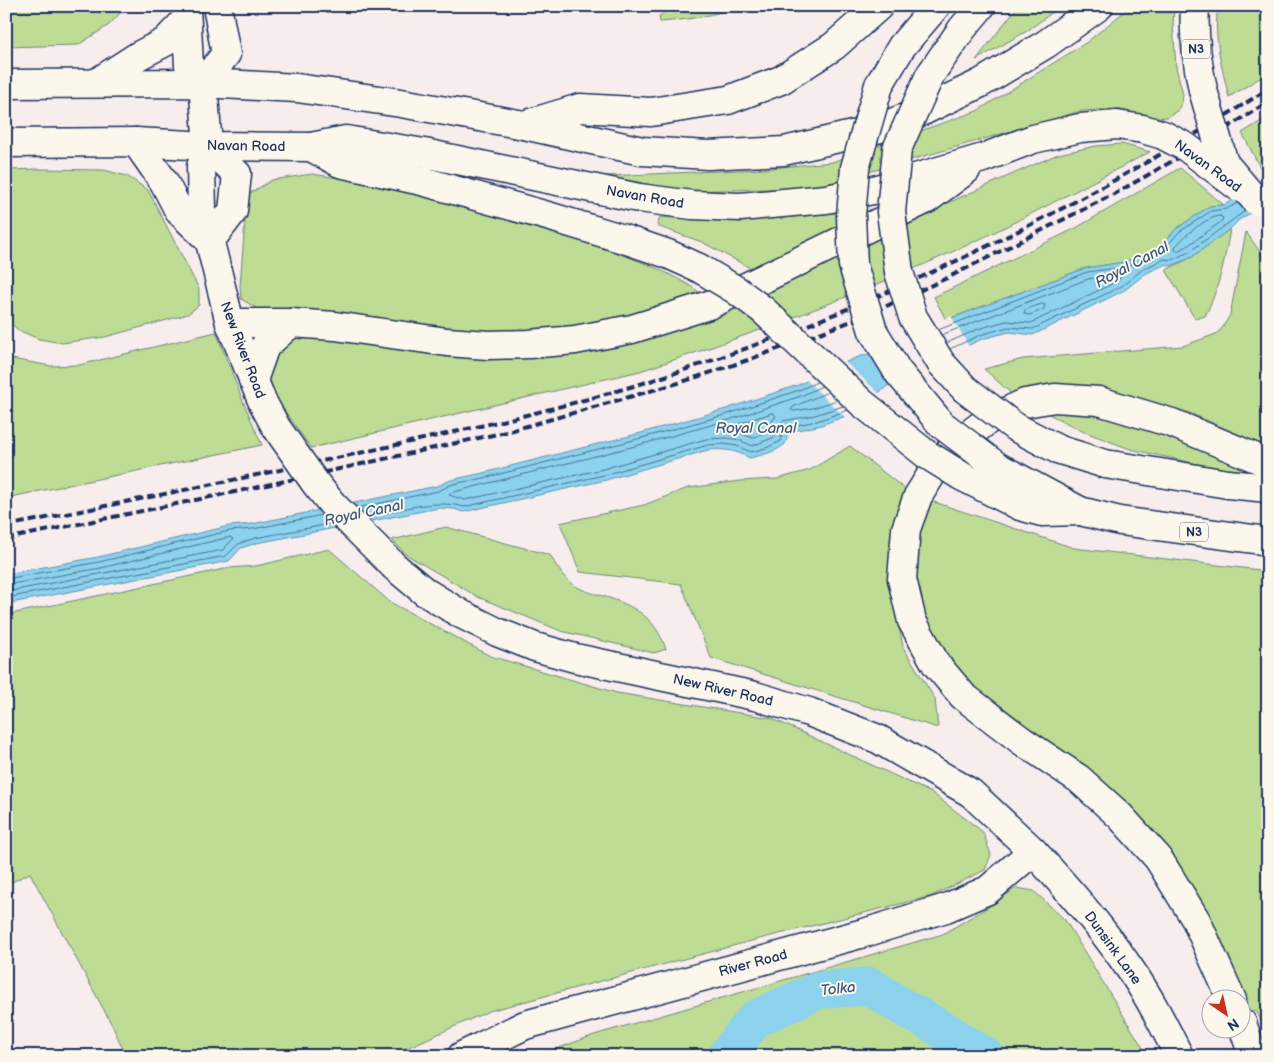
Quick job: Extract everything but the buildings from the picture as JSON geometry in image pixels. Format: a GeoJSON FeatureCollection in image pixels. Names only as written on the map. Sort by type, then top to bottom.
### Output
{"type":"FeatureCollection","features":[{"type":"Feature","properties":{"kind":"main road"},"geometry":{"type":"LineString","coordinates":[[203,83],[226,54],[217,6]]}},
{"type":"Feature","properties":{"kind":"main road"},"geometry":{"type":"LineString","coordinates":[[524,125],[580,108],[651,112],[728,100],[782,80],[834,46],[879,6]]}},
{"type":"Feature","properties":{"kind":"main road"},"geometry":{"type":"LineString","coordinates":[[936,6],[902,46],[879,85],[855,168],[851,216],[853,265],[873,331],[898,372],[941,424],[998,467],[1080,511]]}},
{"type":"Feature","properties":{"kind":"main road"},"geometry":{"type":"LineString","coordinates":[[981,6],[962,29],[930,75],[897,149],[891,212],[900,272],[913,317],[941,364],[965,389],[1014,427],[1057,449],[1105,464],[1228,484],[1268,488]]}},
{"type":"Feature","properties":{"kind":"main road"},"geometry":{"type":"LineString","coordinates":[[6,84],[203,83],[297,88],[401,103],[524,125],[642,151],[708,155],[784,151],[877,129],[925,110],[981,83],[1046,44],[1099,6]]}},
{"type":"Feature","properties":{"kind":"main road","name":"N3"},"geometry":{"type":"LineString","coordinates":[[1196,6],[1194,25],[1198,66],[1224,163],[1262,207]]}},
{"type":"Feature","properties":{"kind":"main road"},"geometry":{"type":"LineString","coordinates":[[136,142],[164,182],[179,211],[210,241],[233,211],[237,174],[208,146],[203,83],[189,66],[186,13]]}},
{"type":"Feature","properties":{"kind":"main road"},"geometry":{"type":"LineString","coordinates":[[96,83],[138,56],[165,42],[186,13]]}},
{"type":"Feature","properties":{"kind":"main road","name":"Navan Road"},"geometry":{"type":"LineString","coordinates":[[6,143],[136,142],[208,146],[311,147],[346,140],[424,153],[639,198],[692,205],[740,207],[826,199],[861,192],[983,158],[1033,139],[1080,128],[1117,126],[1143,129],[1164,135],[1186,147],[1262,207]]}},
{"type":"Feature","properties":{"kind":"main road","name":"New River Road"},"geometry":{"type":"LineString","coordinates":[[208,146],[201,167],[202,210],[230,323],[262,402],[276,427],[333,505],[395,568],[425,592],[461,614],[497,632],[534,647],[575,658],[755,696],[809,712],[878,739],[971,794],[1033,850]]}},
{"type":"Feature","properties":{"kind":"main road"},"geometry":{"type":"LineString","coordinates":[[311,147],[340,163],[422,181],[551,217],[668,254],[699,268],[736,290],[763,310],[862,403],[926,454],[963,477],[1020,506],[1042,512],[1080,511]]}},
{"type":"Feature","properties":{"kind":"main road"},"geometry":{"type":"LineString","coordinates":[[230,323],[291,323],[335,326],[447,342],[488,345],[529,344],[566,340],[632,329],[709,305],[927,199],[983,158]]}},
{"type":"Feature","properties":{"kind":"main road"},"geometry":{"type":"LineString","coordinates":[[253,380],[265,346],[275,335],[291,323]]}},
{"type":"Feature","properties":{"kind":"main road"},"geometry":{"type":"LineString","coordinates":[[1228,990],[1196,920],[1158,858],[1120,816],[1079,779],[1022,741],[963,696],[936,664],[912,621],[902,579],[905,539],[906,529],[918,496],[938,464],[959,442],[988,420],[1025,403],[1055,398],[1099,401],[1172,423],[1268,463]]}},
{"type":"Feature","properties":{"kind":"main road","name":"N3"},"geometry":{"type":"LineString","coordinates":[[1080,511],[1120,521],[1268,541]]}},
{"type":"Feature","properties":{"kind":"main road","name":"River Road"},"geometry":{"type":"LineString","coordinates":[[462,1056],[525,1025],[864,933],[946,908],[988,890],[1033,850]]}},
{"type":"Feature","properties":{"kind":"main road","name":"Dunsink Lane"},"geometry":{"type":"LineString","coordinates":[[1033,850],[1078,900],[1131,969],[1160,1017],[1178,1056]]}},
{"type":"Feature","properties":{"kind":"main road"},"geometry":{"type":"LineString","coordinates":[[1248,1040],[1253,1056]]}},
{"type":"Feature","properties":{"kind":"green space"},"geometry":{"type":"Polygon","coordinates":[[[6,6],[127,6],[109,25],[78,45],[6,47],[6,6]]]}},
{"type":"Feature","properties":{"kind":"green space"},"geometry":{"type":"Polygon","coordinates":[[[676,6],[741,6],[701,17],[660,22],[659,16],[676,6]]]}},
{"type":"Feature","properties":{"kind":"green space"},"geometry":{"type":"Polygon","coordinates":[[[1018,6],[1061,6],[1027,31],[976,60],[1018,6]]]}},
{"type":"Feature","properties":{"kind":"green space"},"geometry":{"type":"Polygon","coordinates":[[[1131,6],[1174,6],[1173,24],[1176,67],[1183,94],[1182,103],[1178,110],[1168,117],[1155,118],[1117,109],[1081,111],[813,188],[683,191],[606,176],[762,169],[832,162],[977,111],[1087,42],[1131,6]]]}},
{"type":"Feature","properties":{"kind":"green space"},"geometry":{"type":"Polygon","coordinates":[[[1218,6],[1268,6],[1268,73],[1229,97],[1217,41],[1218,6]]]}},
{"type":"Feature","properties":{"kind":"green space"},"geometry":{"type":"Polygon","coordinates":[[[1268,117],[1268,170],[1263,173],[1242,133],[1268,117]]]}},
{"type":"Feature","properties":{"kind":"green space"},"geometry":{"type":"Polygon","coordinates":[[[1122,144],[1150,152],[1009,225],[922,265],[802,314],[722,344],[640,371],[311,448],[279,403],[266,372],[279,350],[300,335],[537,355],[914,218],[1058,154],[1096,146],[1122,144]]]}},
{"type":"Feature","properties":{"kind":"green space"},"geometry":{"type":"Polygon","coordinates":[[[1180,168],[1224,205],[1210,206],[1176,229],[1158,249],[1124,262],[1086,268],[946,320],[934,297],[1076,228],[1180,168]]]}},
{"type":"Feature","properties":{"kind":"green space"},"geometry":{"type":"Polygon","coordinates":[[[6,170],[104,170],[127,176],[148,190],[199,289],[199,305],[188,314],[153,324],[105,337],[62,343],[39,339],[18,330],[6,319],[6,170]]]}},
{"type":"Feature","properties":{"kind":"green space"},"geometry":{"type":"Polygon","coordinates":[[[312,174],[384,185],[456,203],[527,224],[655,267],[699,292],[671,303],[623,317],[570,328],[525,331],[464,330],[322,311],[263,312],[241,299],[240,286],[247,195],[272,180],[312,174]]]}},
{"type":"Feature","properties":{"kind":"green space"},"geometry":{"type":"Polygon","coordinates":[[[843,212],[843,225],[752,269],[702,242],[657,226],[660,217],[725,221],[843,212]]]}},
{"type":"Feature","properties":{"kind":"green space"},"geometry":{"type":"Polygon","coordinates":[[[1230,229],[1218,285],[1205,316],[1195,319],[1166,270],[1192,257],[1230,229]]]}},
{"type":"Feature","properties":{"kind":"green space"},"geometry":{"type":"Polygon","coordinates":[[[1246,232],[1268,263],[1268,447],[1187,412],[1107,390],[1016,398],[984,369],[1023,359],[1183,346],[1216,334],[1230,315],[1246,232]]]}},
{"type":"Feature","properties":{"kind":"green space"},"geometry":{"type":"Polygon","coordinates":[[[216,332],[262,445],[6,498],[6,358],[51,366],[79,365],[216,332]]]}},
{"type":"Feature","properties":{"kind":"green space"},"geometry":{"type":"Polygon","coordinates":[[[1041,410],[1091,410],[1152,426],[1268,475],[1211,467],[1130,449],[1082,431],[1041,410]]]}},
{"type":"Feature","properties":{"kind":"green space"},"geometry":{"type":"Polygon","coordinates":[[[850,446],[906,490],[896,523],[888,571],[903,647],[935,699],[938,728],[711,658],[681,584],[580,572],[560,523],[644,505],[688,488],[740,481],[777,479],[810,470],[850,446]]]}},
{"type":"Feature","properties":{"kind":"green space"},"geometry":{"type":"Polygon","coordinates":[[[931,501],[1074,548],[1268,571],[1268,1037],[1256,1010],[1252,1012],[1252,990],[1236,990],[1204,912],[986,702],[953,667],[926,628],[914,579],[916,536],[931,501]]]}},
{"type":"Feature","properties":{"kind":"green space"},"geometry":{"type":"Polygon","coordinates":[[[446,527],[550,555],[567,580],[586,591],[625,604],[642,614],[656,629],[666,649],[654,653],[561,631],[478,597],[407,555],[392,540],[446,527]]]}},
{"type":"Feature","properties":{"kind":"green space"},"geometry":{"type":"Polygon","coordinates":[[[329,549],[390,602],[490,656],[617,693],[771,718],[932,793],[983,832],[991,855],[985,870],[932,896],[755,940],[489,1011],[389,1056],[126,1056],[112,1025],[30,873],[6,885],[6,615],[229,568],[256,566],[329,549]]]}},
{"type":"Feature","properties":{"kind":"green space"},"geometry":{"type":"Polygon","coordinates":[[[1016,888],[1034,891],[1065,920],[1148,1056],[537,1056],[594,1035],[943,934],[1016,888]]]}},
{"type":"Feature","properties":{"kind":"water","name":"Royal Canal"},"geometry":{"type":"Polygon","coordinates":[[[1268,180],[1268,202],[1239,220],[1230,229],[1192,257],[1171,266],[1166,264],[1145,274],[1125,290],[1033,335],[1009,332],[982,339],[897,379],[849,415],[818,426],[787,432],[785,444],[769,453],[750,458],[730,451],[708,450],[606,480],[463,512],[439,508],[257,543],[241,548],[229,561],[6,604],[6,574],[98,557],[229,526],[252,524],[437,486],[451,480],[637,434],[726,409],[798,385],[855,358],[881,350],[946,320],[1086,268],[1124,262],[1158,249],[1176,229],[1210,206],[1224,205],[1268,180]]]}},
{"type":"Feature","properties":{"kind":"pier"},"geometry":{"type":"Polygon","coordinates":[[[951,316],[970,348],[898,381],[880,348],[951,316]]]}},
{"type":"Feature","properties":{"kind":"pier"},"geometry":{"type":"Polygon","coordinates":[[[844,361],[880,394],[847,419],[805,379],[844,361]]]}},
{"type":"Feature","properties":{"kind":"waterway","name":"Tolka"},"geometry":{"type":"LineString","coordinates":[[726,1056],[755,1019],[818,990],[870,986],[985,1056]]}},
{"type":"Feature","properties":{"kind":"railway"},"geometry":{"type":"LineString","coordinates":[[6,526],[482,426],[600,396],[678,372],[832,315],[982,249],[1127,173],[1268,89]]}},
{"type":"Feature","properties":{"kind":"railway"},"geometry":{"type":"LineString","coordinates":[[6,539],[249,489],[506,432],[682,382],[748,360],[865,316],[947,278],[1116,193],[1192,150],[1268,102]]}}]}
